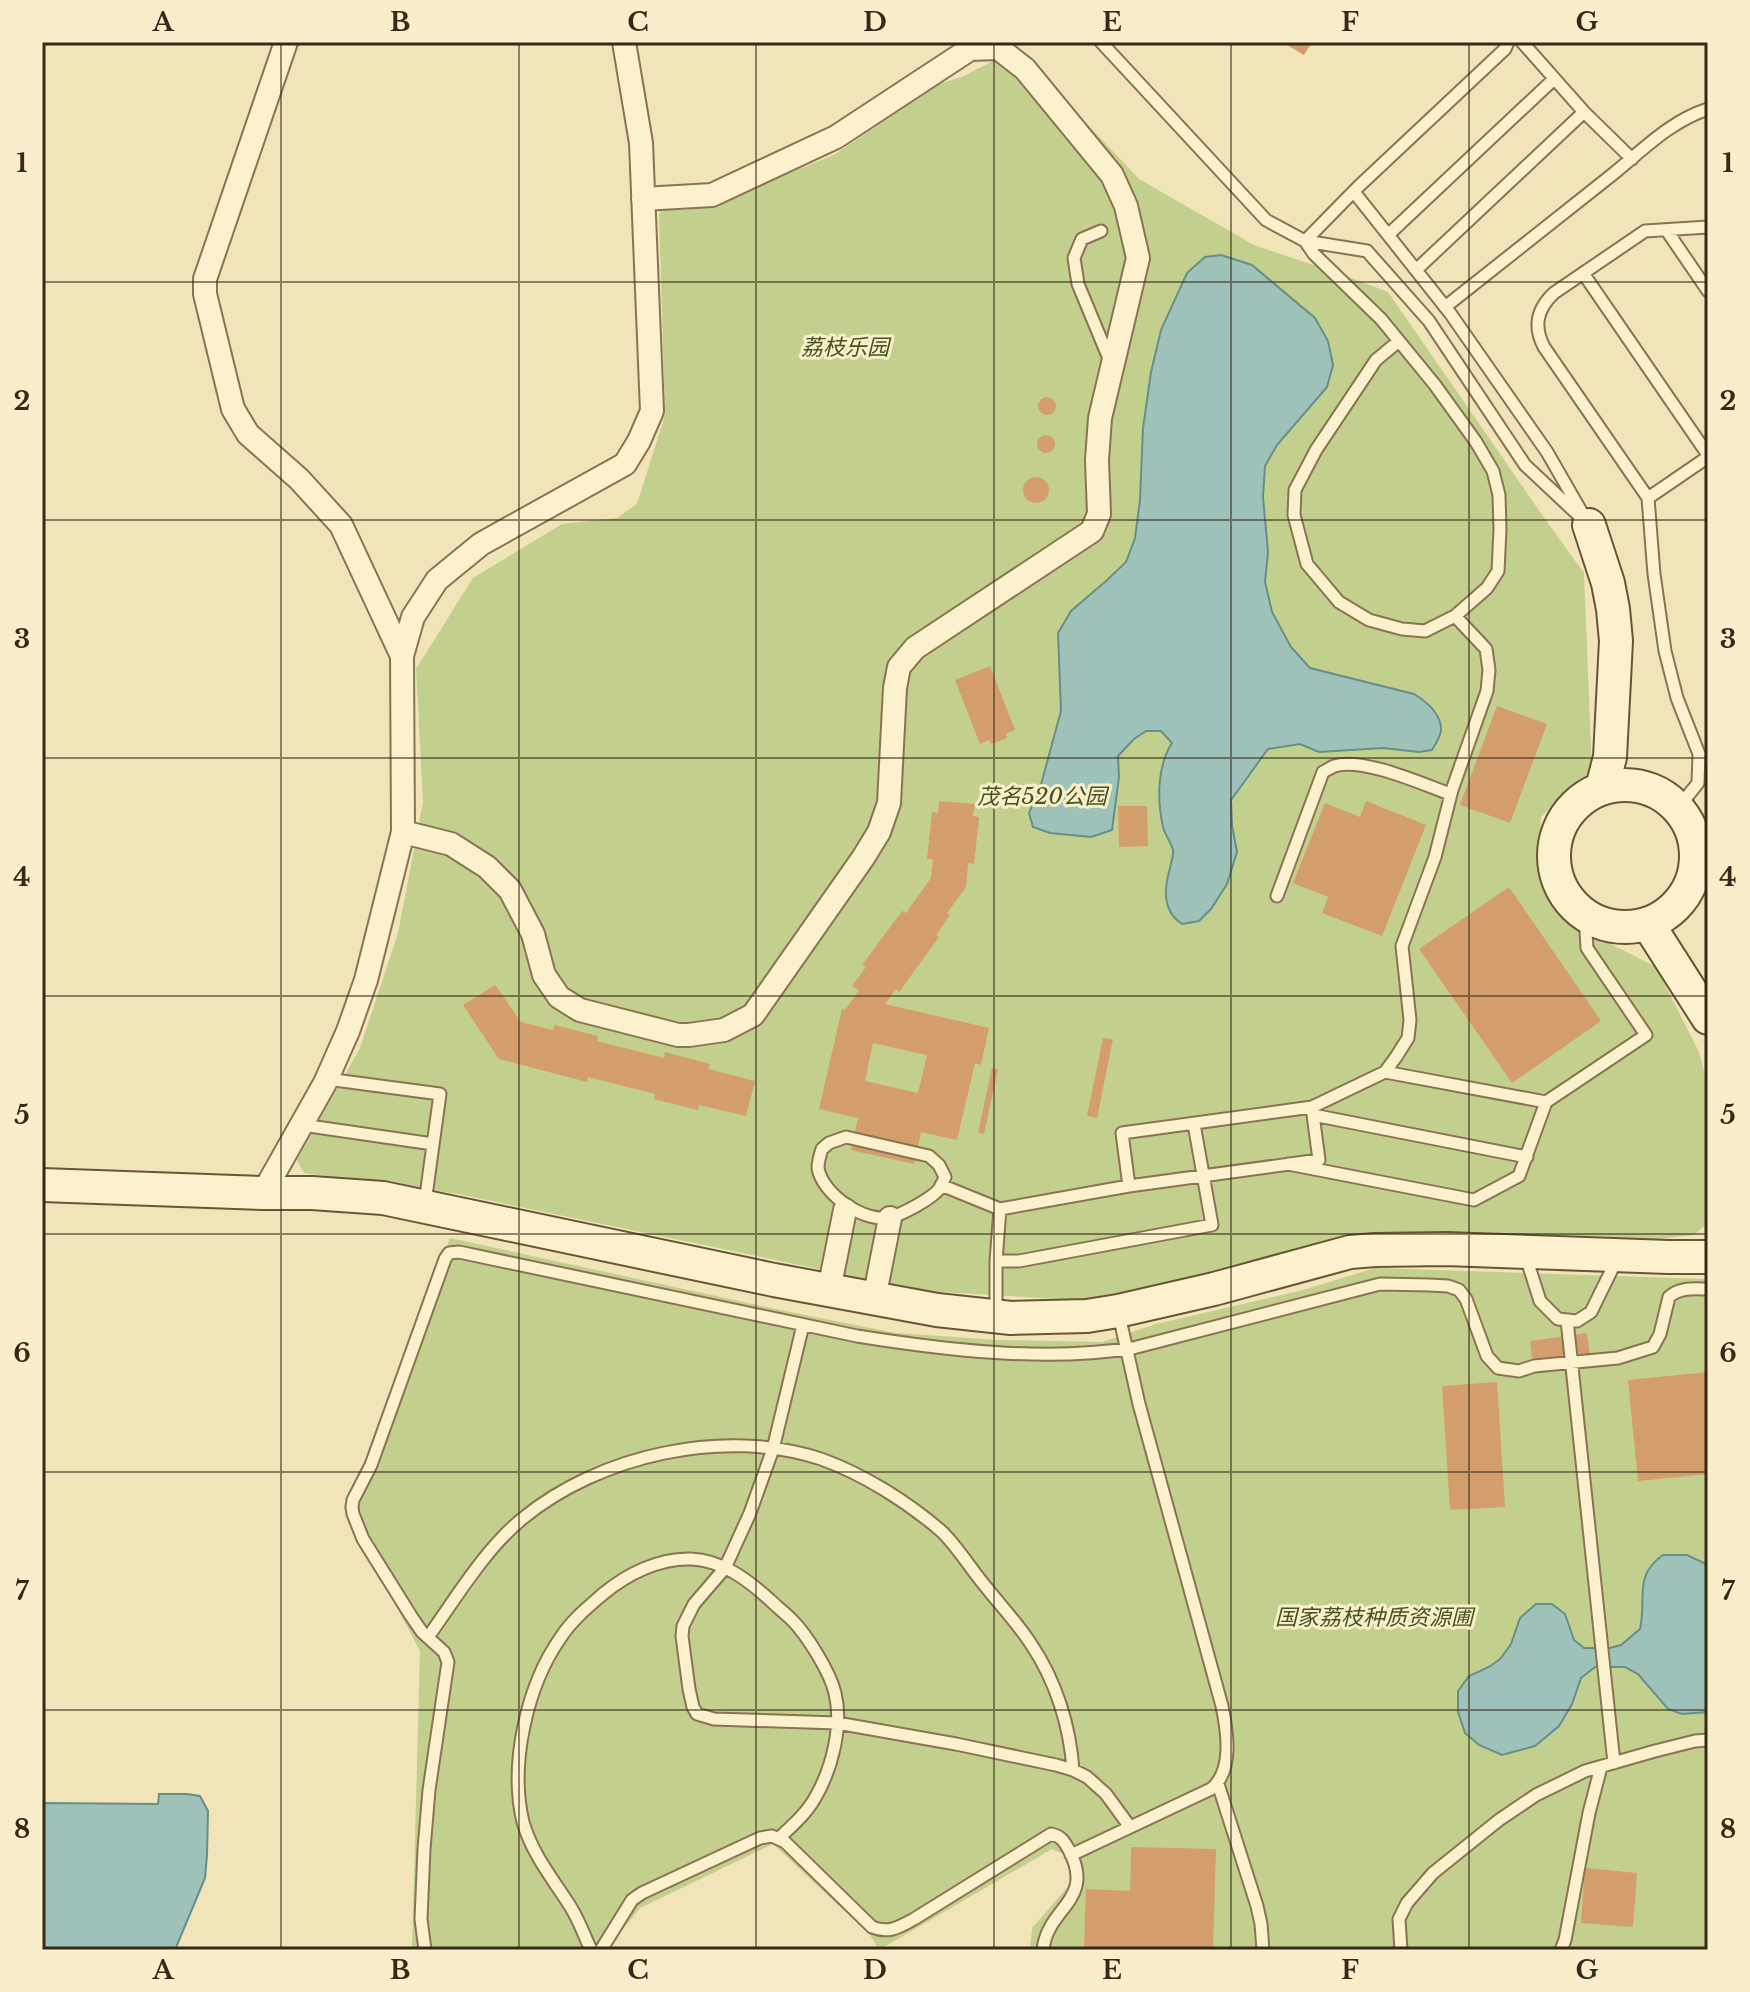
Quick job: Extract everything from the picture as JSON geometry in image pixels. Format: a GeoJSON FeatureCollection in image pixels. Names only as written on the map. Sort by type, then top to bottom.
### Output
{"type":"FeatureCollection","features":[{"type":"Feature","properties":{"kind":"main road"},"geometry":{"type":"LineString","coordinates":[[1589,525],[1608,583],[1616,641],[1610,757],[1602,788]]}},
{"type":"Feature","properties":{"kind":"main road"},"geometry":{"type":"LineString","coordinates":[[1616,785],[1645,787],[1659,793],[1678,808],[1690,824],[1697,854],[1691,884],[1674,908],[1648,924],[1616,927],[1585,916],[1570,902],[1560,886],[1554,866],[1553,846],[1569,810],[1584,797],[1616,785]]}},
{"type":"Feature","properties":{"kind":"main road"},"geometry":{"type":"LineString","coordinates":[[1648,924],[1708,1018]]}},
{"type":"Feature","properties":{"kind":"main road"},"geometry":{"type":"LineString","coordinates":[[42,1185],[366,1196],[874,1299],[1011,1318],[1087,1316],[1118,1311],[1350,1252],[1446,1249],[1708,1257]]}},
{"type":"Feature","properties":{"kind":"street"},"geometry":{"type":"LineString","coordinates":[[286,42],[205,279],[205,294],[233,409],[248,434],[299,479],[341,525],[402,656]]}},
{"type":"Feature","properties":{"kind":"street"},"geometry":{"type":"LineString","coordinates":[[263,1193],[327,1079],[366,980],[403,832],[402,656],[413,617],[437,580],[481,544],[625,464],[652,411],[641,143],[624,42]]}},
{"type":"Feature","properties":{"kind":"street"},"geometry":{"type":"LineString","coordinates":[[403,832],[451,844],[487,867],[510,890],[533,934],[544,975],[559,997],[580,1010],[678,1035],[729,1029],[753,1015],[879,832],[889,803],[895,688],[899,667],[915,648],[1092,531],[1099,514],[1097,460],[1100,418],[1138,258],[1126,206],[1112,175],[1025,69],[998,48],[970,49],[836,137],[712,195],[643,199]]}},
{"type":"Feature","properties":{"kind":"street"},"geometry":{"type":"LineString","coordinates":[[829,1290],[845,1210]]}},
{"type":"Feature","properties":{"kind":"street"},"geometry":{"type":"LineString","coordinates":[[874,1299],[890,1218]]}},
{"type":"Feature","properties":{"kind":"lane"},"geometry":{"type":"LineString","coordinates":[[1101,42],[1266,220],[1305,241],[1367,251],[1429,321],[1525,465],[1589,525]]}},
{"type":"Feature","properties":{"kind":"lane"},"geometry":{"type":"LineString","coordinates":[[1305,241],[1505,49],[1508,42]]}},
{"type":"Feature","properties":{"kind":"lane"},"geometry":{"type":"LineString","coordinates":[[1522,42],[1584,112],[1632,159]]}},
{"type":"Feature","properties":{"kind":"lane"},"geometry":{"type":"LineString","coordinates":[[1388,235],[1554,79]]}},
{"type":"Feature","properties":{"kind":"lane"},"geometry":{"type":"LineString","coordinates":[[1445,307],[1678,122],[1708,109]]}},
{"type":"Feature","properties":{"kind":"lane"},"geometry":{"type":"LineString","coordinates":[[1416,270],[1584,112]]}},
{"type":"Feature","properties":{"kind":"lane"},"geometry":{"type":"LineString","coordinates":[[1354,192],[1445,307],[1547,452],[1589,525]]}},
{"type":"Feature","properties":{"kind":"lane"},"geometry":{"type":"LineString","coordinates":[[1678,808],[1698,783],[1699,754],[1677,698],[1665,651],[1654,574],[1648,498],[1544,347],[1538,336],[1537,324],[1539,312],[1554,293],[1645,231],[1708,227]]}},
{"type":"Feature","properties":{"kind":"lane"},"geometry":{"type":"LineString","coordinates":[[1101,231],[1082,239],[1074,258],[1078,284],[1111,366]]}},
{"type":"Feature","properties":{"kind":"lane"},"geometry":{"type":"LineString","coordinates":[[1667,231],[1708,291]]}},
{"type":"Feature","properties":{"kind":"lane"},"geometry":{"type":"LineString","coordinates":[[1305,241],[1314,254],[1381,319],[1399,341],[1435,385],[1493,471],[1499,495],[1498,571],[1487,588],[1455,616],[1425,631],[1402,629],[1369,620],[1339,602],[1307,564],[1294,515],[1295,490],[1316,450],[1376,360],[1399,341]]}},
{"type":"Feature","properties":{"kind":"lane"},"geometry":{"type":"LineString","coordinates":[[1583,273],[1708,456],[1648,498]]}},
{"type":"Feature","properties":{"kind":"lane"},"geometry":{"type":"LineString","coordinates":[[1312,1111],[1385,1072],[1408,1038],[1410,1020],[1402,946],[1435,857],[1450,794],[1487,691],[1489,670],[1486,649],[1455,616]]}},
{"type":"Feature","properties":{"kind":"lane"},"geometry":{"type":"LineString","coordinates":[[1277,896],[1323,772],[1348,764],[1382,770],[1450,794]]}},
{"type":"Feature","properties":{"kind":"lane"},"geometry":{"type":"LineString","coordinates":[[1288,1164],[1474,1200],[1519,1176],[1546,1102],[1646,1035],[1587,948],[1585,916]]}},
{"type":"Feature","properties":{"kind":"lane"},"geometry":{"type":"LineString","coordinates":[[1385,1072],[1546,1102]]}},
{"type":"Feature","properties":{"kind":"lane"},"geometry":{"type":"LineString","coordinates":[[327,1079],[440,1094],[425,1206]]}},
{"type":"Feature","properties":{"kind":"lane"},"geometry":{"type":"LineString","coordinates":[[941,1185],[1000,1209],[1129,1186],[1319,1160],[1312,1111]]}},
{"type":"Feature","properties":{"kind":"lane"},"geometry":{"type":"LineString","coordinates":[[1129,1186],[1122,1133],[1312,1111],[1527,1157]]}},
{"type":"Feature","properties":{"kind":"lane"},"geometry":{"type":"LineString","coordinates":[[996,1261],[1019,1261],[1212,1225],[1194,1124]]}},
{"type":"Feature","properties":{"kind":"lane"},"geometry":{"type":"LineString","coordinates":[[302,1125],[433,1144]]}},
{"type":"Feature","properties":{"kind":"lane"},"geometry":{"type":"LineString","coordinates":[[846,1137],[929,1156],[939,1165],[945,1177],[941,1185],[921,1203],[890,1218],[857,1211],[843,1203],[828,1188],[818,1169],[822,1149],[846,1137]]}},
{"type":"Feature","properties":{"kind":"lane"},"geometry":{"type":"LineString","coordinates":[[996,1316],[1000,1209]]}},
{"type":"Feature","properties":{"kind":"lane"},"geometry":{"type":"LineString","coordinates":[[425,1950],[421,1919],[424,1849],[429,1790],[448,1662],[444,1652],[411,1616],[363,1539],[352,1507],[371,1465],[449,1253],[459,1252],[803,1325],[913,1345],[964,1350],[1112,1352],[1380,1284],[1448,1286],[1463,1294],[1484,1351],[1498,1368],[1519,1371],[1534,1366],[1618,1358],[1653,1347],[1672,1293],[1685,1289],[1708,1289]]}},
{"type":"Feature","properties":{"kind":"lane"},"geometry":{"type":"LineString","coordinates":[[1525,1253],[1540,1301],[1558,1319],[1577,1321],[1591,1312],[1619,1256]]}},
{"type":"Feature","properties":{"kind":"lane"},"geometry":{"type":"LineString","coordinates":[[1071,1855],[1211,1789],[1218,1784],[1226,1762],[1226,1725],[1139,1404],[1118,1311]]}},
{"type":"Feature","properties":{"kind":"lane"},"geometry":{"type":"LineString","coordinates":[[1567,1320],[1614,1763]]}},
{"type":"Feature","properties":{"kind":"lane"},"geometry":{"type":"LineString","coordinates":[[803,1325],[773,1449],[750,1513],[725,1568],[694,1604],[683,1626],[689,1689],[697,1714],[714,1719],[837,1723],[956,1744],[1073,1770],[1087,1777],[1106,1794],[1130,1827]]}},
{"type":"Feature","properties":{"kind":"lane"},"geometry":{"type":"LineString","coordinates":[[428,1637],[501,1538],[524,1517],[560,1493],[606,1471],[675,1451],[736,1446],[773,1449],[821,1459],[866,1479],[942,1532],[1031,1644],[1046,1671],[1057,1694],[1066,1726],[1073,1770]]}},
{"type":"Feature","properties":{"kind":"lane"},"geometry":{"type":"LineString","coordinates":[[591,1950],[573,1910],[531,1843],[522,1814],[518,1761],[527,1714],[548,1657],[583,1611],[627,1576],[676,1559],[710,1561],[755,1587],[795,1622],[820,1659],[835,1692],[837,1723],[829,1769],[815,1798],[779,1838]]}},
{"type":"Feature","properties":{"kind":"lane"},"geometry":{"type":"LineString","coordinates":[[1401,1950],[1399,1919],[1407,1903],[1433,1873],[1499,1820],[1536,1795],[1585,1771],[1682,1744],[1708,1740]]}},
{"type":"Feature","properties":{"kind":"lane"},"geometry":{"type":"LineString","coordinates":[[1561,1950],[1601,1767]]}},
{"type":"Feature","properties":{"kind":"lane"},"geometry":{"type":"LineString","coordinates":[[1218,1784],[1257,1906],[1263,1950]]}},
{"type":"Feature","properties":{"kind":"lane"},"geometry":{"type":"LineString","coordinates":[[601,1950],[632,1900],[760,1838],[779,1838],[872,1927],[888,1931],[914,1919],[1046,1836],[1057,1835],[1063,1840],[1077,1870],[1076,1888],[1048,1932],[1043,1950]]}},
{"type":"Feature","properties":{"kind":"green space","name":"茂名520公园"},"geometry":{"type":"Polygon","coordinates":[[[1016,49],[1139,179],[1254,245],[1388,292],[1584,573],[1592,773],[1541,817],[1538,873],[1572,924],[1656,967],[1699,1052],[1708,1087],[1708,1223],[1694,1235],[1632,1242],[1386,1235],[1109,1302],[925,1291],[458,1194],[304,1173],[297,1160],[360,1048],[398,933],[423,802],[416,669],[473,578],[562,524],[617,518],[637,504],[665,415],[659,214],[663,208],[686,210],[716,202],[834,155],[938,84],[962,77],[1016,49]]]}},
{"type":"Feature","properties":{"kind":"green space","name":"国家荔枝种质资源圃"},"geometry":{"type":"Polygon","coordinates":[[[450,1238],[896,1333],[998,1340],[1102,1342],[1156,1324],[1303,1290],[1375,1268],[1708,1279],[1708,1950],[1030,1950],[1032,1928],[1072,1882],[1073,1869],[1068,1856],[1052,1849],[879,1950],[870,1935],[773,1844],[640,1908],[606,1950],[412,1950],[420,1651],[344,1507],[363,1473],[450,1238]]]}},
{"type":"Feature","properties":{"kind":"water"},"geometry":{"type":"Polygon","coordinates":[[[1221,255],[1252,265],[1315,318],[1328,341],[1333,365],[1327,387],[1277,445],[1265,466],[1263,497],[1268,552],[1265,582],[1272,612],[1291,647],[1310,668],[1414,694],[1436,714],[1441,731],[1432,750],[1419,752],[1383,748],[1319,752],[1300,744],[1268,749],[1231,800],[1237,852],[1227,884],[1199,921],[1182,924],[1171,913],[1166,899],[1173,852],[1163,827],[1160,784],[1163,762],[1172,743],[1161,731],[1146,731],[1118,756],[1119,777],[1112,830],[1091,837],[1050,833],[1033,827],[1029,813],[1040,788],[1061,711],[1058,633],[1071,611],[1126,562],[1135,538],[1143,428],[1161,330],[1187,273],[1205,257],[1221,255]]]}},
{"type":"Feature","properties":{"kind":"water"},"geometry":{"type":"Polygon","coordinates":[[[1663,1555],[1687,1555],[1706,1564],[1708,1570],[1708,1712],[1682,1714],[1668,1709],[1638,1674],[1625,1667],[1595,1667],[1581,1678],[1572,1704],[1559,1726],[1535,1746],[1502,1755],[1479,1745],[1465,1733],[1458,1712],[1458,1691],[1469,1676],[1500,1659],[1511,1644],[1520,1618],[1536,1604],[1552,1604],[1565,1614],[1574,1640],[1584,1648],[1621,1645],[1640,1629],[1644,1579],[1663,1555]]]}},
{"type":"Feature","properties":{"kind":"water"},"geometry":{"type":"Polygon","coordinates":[[[159,1794],[200,1796],[208,1811],[205,1878],[175,1950],[42,1950],[42,1805],[158,1804],[159,1794]]]}},
{"type":"Feature","properties":{"kind":"building"},"geometry":{"type":"Polygon","coordinates":[[[1282,42],[1312,42],[1304,55],[1282,42]]]}},
{"type":"Feature","properties":{"kind":"building"},"geometry":{"type":"Polygon","coordinates":[[[1047,397],[1056,406],[1047,415],[1038,406],[1047,397]]]}},
{"type":"Feature","properties":{"kind":"building"},"geometry":{"type":"Polygon","coordinates":[[[1046,435],[1055,444],[1046,453],[1037,444],[1046,435]]]}},
{"type":"Feature","properties":{"kind":"building"},"geometry":{"type":"Polygon","coordinates":[[[1036,477],[1045,481],[1049,490],[1045,499],[1036,503],[1027,499],[1023,490],[1027,481],[1036,477]]]}},
{"type":"Feature","properties":{"kind":"building"},"geometry":{"type":"Polygon","coordinates":[[[990,666],[1015,730],[1006,734],[1007,738],[980,744],[955,680],[990,666]]]}},
{"type":"Feature","properties":{"kind":"building"},"geometry":{"type":"Polygon","coordinates":[[[1497,706],[1547,724],[1510,823],[1460,805],[1497,706]]]}},
{"type":"Feature","properties":{"kind":"building"},"geometry":{"type":"Polygon","coordinates":[[[939,801],[975,804],[973,816],[979,817],[974,864],[968,863],[966,887],[947,913],[950,915],[936,935],[939,937],[899,992],[896,989],[885,1004],[989,1028],[981,1065],[975,1063],[957,1140],[921,1132],[914,1164],[851,1150],[858,1118],[819,1109],[842,1009],[845,1010],[859,990],[852,986],[866,967],[862,965],[931,878],[933,859],[927,859],[932,812],[938,813],[939,801]],[[873,1043],[865,1081],[918,1093],[927,1055],[873,1043]]]}},
{"type":"Feature","properties":{"kind":"building"},"geometry":{"type":"Polygon","coordinates":[[[1366,801],[1426,825],[1382,936],[1322,913],[1328,897],[1293,883],[1325,803],[1360,817],[1366,801]]]}},
{"type":"Feature","properties":{"kind":"building"},"geometry":{"type":"Polygon","coordinates":[[[1118,806],[1147,806],[1148,846],[1119,847],[1118,806]]]}},
{"type":"Feature","properties":{"kind":"building"},"geometry":{"type":"Polygon","coordinates":[[[1509,887],[1601,1021],[1512,1083],[1419,949],[1509,887]]]}},
{"type":"Feature","properties":{"kind":"building"},"geometry":{"type":"Polygon","coordinates":[[[495,985],[521,1022],[553,1030],[554,1025],[598,1036],[597,1041],[664,1058],[665,1052],[710,1064],[708,1069],[755,1081],[746,1116],[699,1105],[698,1110],[654,1099],[655,1094],[588,1077],[587,1082],[499,1059],[463,1005],[495,985]]]}},
{"type":"Feature","properties":{"kind":"building"},"geometry":{"type":"Polygon","coordinates":[[[1103,1038],[1113,1039],[1097,1118],[1087,1116],[1103,1038]]]}},
{"type":"Feature","properties":{"kind":"building"},"geometry":{"type":"Polygon","coordinates":[[[992,1068],[998,1069],[984,1134],[978,1133],[992,1068]]]}},
{"type":"Feature","properties":{"kind":"building"},"geometry":{"type":"Polygon","coordinates":[[[1587,1333],[1590,1356],[1533,1365],[1530,1341],[1587,1333]]]}},
{"type":"Feature","properties":{"kind":"building"},"geometry":{"type":"Polygon","coordinates":[[[1708,1372],[1708,1474],[1638,1481],[1628,1380],[1708,1372]]]}},
{"type":"Feature","properties":{"kind":"building"},"geometry":{"type":"Polygon","coordinates":[[[1497,1382],[1505,1507],[1450,1510],[1442,1386],[1497,1382]]]}},
{"type":"Feature","properties":{"kind":"building"},"geometry":{"type":"Polygon","coordinates":[[[1131,1847],[1216,1849],[1213,1950],[1084,1950],[1086,1889],[1130,1891],[1131,1847]]]}},
{"type":"Feature","properties":{"kind":"building"},"geometry":{"type":"Polygon","coordinates":[[[1585,1868],[1637,1873],[1633,1927],[1581,1923],[1585,1868]]]}},
{"type":"Feature","properties":{"kind":"park label","name":"荔枝乐园"},"geometry":{"type":"Point","coordinates":[845,347]}}]}
